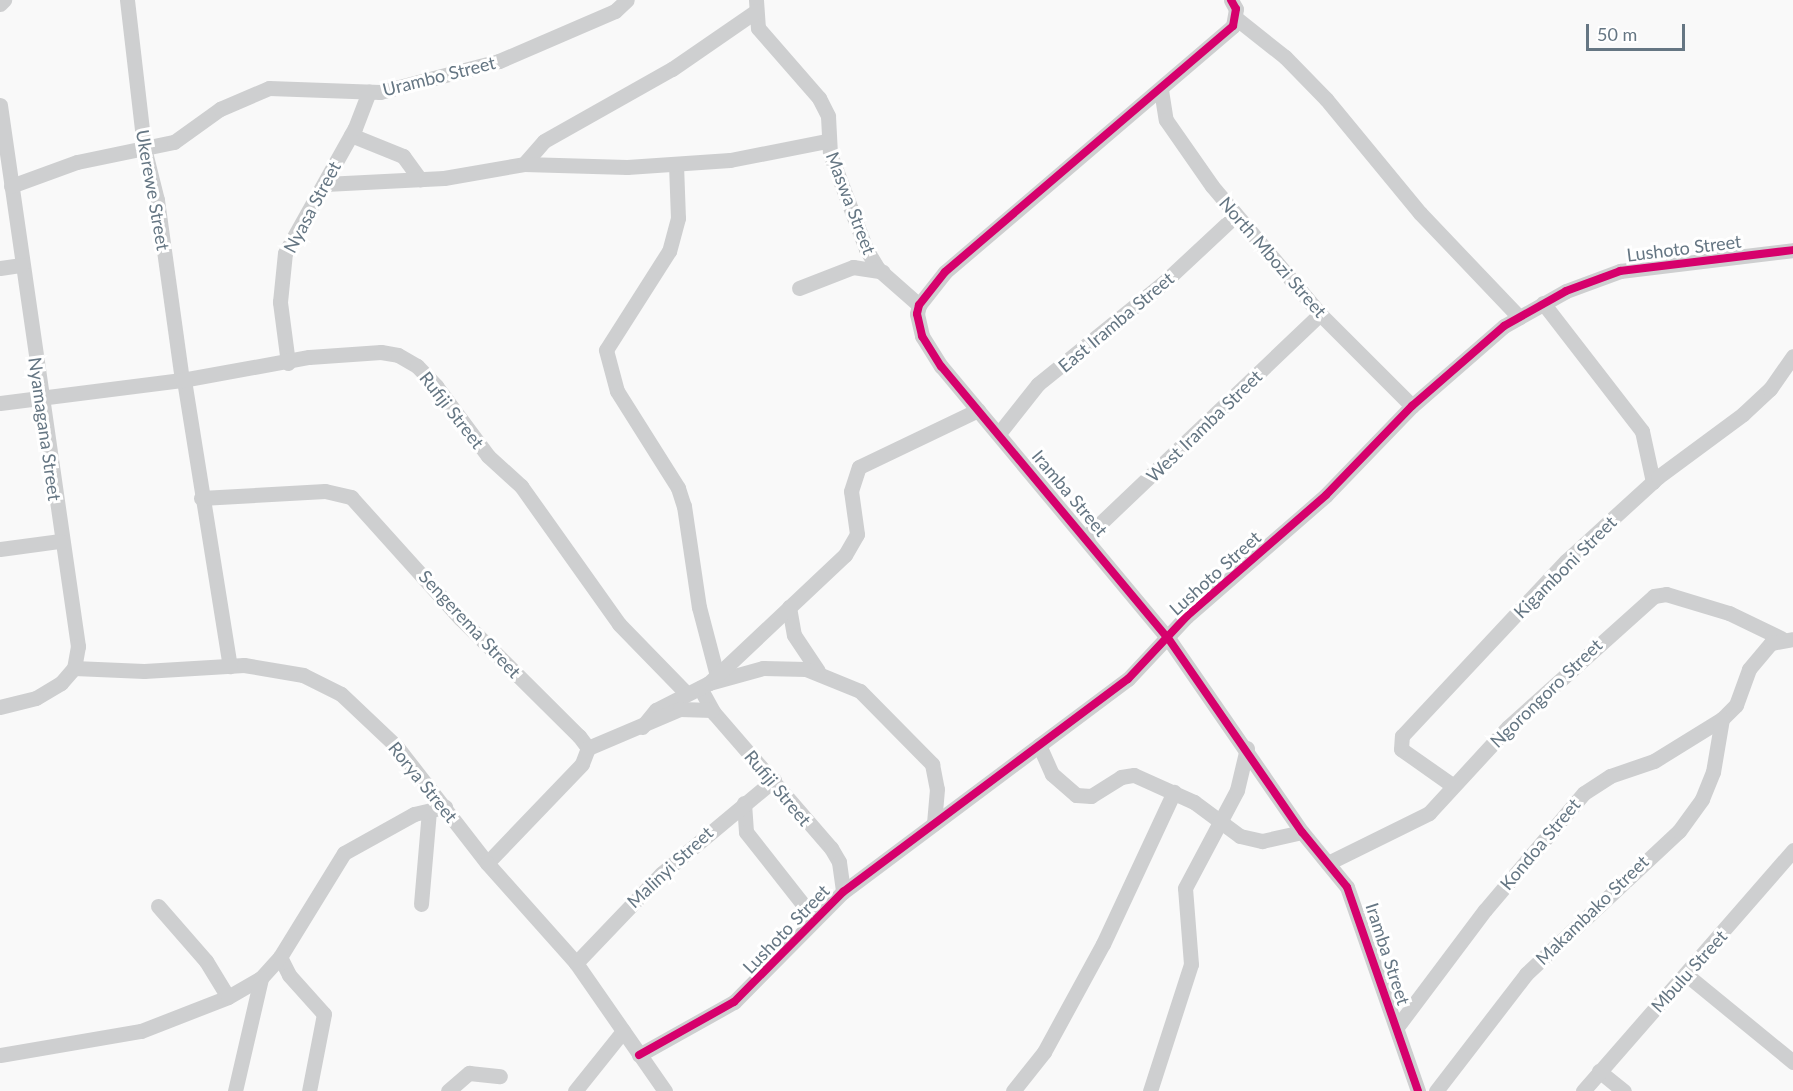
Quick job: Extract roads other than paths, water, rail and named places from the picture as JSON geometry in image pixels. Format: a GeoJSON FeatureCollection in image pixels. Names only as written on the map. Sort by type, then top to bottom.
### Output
{"type":"FeatureCollection","features":[{"type":"Feature","properties":{"kind":"street"},"geometry":{"type":"LineString","coordinates":[[0,3],[4,0]]}},
{"type":"Feature","properties":{"kind":"street","name":"Ukerewe Street"},"geometry":{"type":"LineString","coordinates":[[127,0],[144,148],[157,201],[201,498],[230,666]]}},
{"type":"Feature","properties":{"kind":"street","name":"Urambo Street"},"geometry":{"type":"LineString","coordinates":[[11,186],[77,162],[174,142],[220,109],[270,88],[369,92],[499,61],[615,11],[627,0]]}},
{"type":"Feature","properties":{"kind":"street"},"geometry":{"type":"LineString","coordinates":[[1231,0],[1237,19],[1285,57],[1326,99],[1420,213],[1519,316]]}},
{"type":"Feature","properties":{"kind":"street"},"geometry":{"type":"LineString","coordinates":[[524,164],[544,141],[672,69],[756,6]]}},
{"type":"Feature","properties":{"kind":"street","name":"Maswa Street"},"geometry":{"type":"LineString","coordinates":[[756,6],[758,28],[767,43],[819,98],[828,116],[828,141],[866,249],[883,272],[919,305]]}},
{"type":"Feature","properties":{"kind":"street"},"geometry":{"type":"LineString","coordinates":[[919,305],[951,266],[1161,90],[1237,19]]}},
{"type":"Feature","properties":{"kind":"street","name":"North Mbozi Street"},"geometry":{"type":"LineString","coordinates":[[1161,90],[1166,120],[1236,215],[1320,314],[1412,406]]}},
{"type":"Feature","properties":{"kind":"street","name":"Nyasa Street"},"geometry":{"type":"LineString","coordinates":[[288,363],[280,302],[285,254],[351,135],[369,92]]}},
{"type":"Feature","properties":{"kind":"street","name":"Nyamagana Street"},"geometry":{"type":"LineString","coordinates":[[0,105],[3,143],[11,186],[60,542],[76,625],[74,668]]}},
{"type":"Feature","properties":{"kind":"street"},"geometry":{"type":"LineString","coordinates":[[351,135],[403,156],[420,179]]}},
{"type":"Feature","properties":{"kind":"street"},"geometry":{"type":"LineString","coordinates":[[325,184],[420,179],[524,164],[676,164],[757,157],[828,141]]}},
{"type":"Feature","properties":{"kind":"street"},"geometry":{"type":"LineString","coordinates":[[676,164],[680,195],[669,251],[660,271],[610,338],[607,356],[609,374],[637,428],[681,497],[699,607],[703,684]]}},
{"type":"Feature","properties":{"kind":"street","name":"East Iramba Street"},"geometry":{"type":"LineString","coordinates":[[1000,432],[1038,384],[1162,285],[1236,215]]}},
{"type":"Feature","properties":{"kind":"street","name":"Lushoto Street"},"geometry":{"type":"LineString","coordinates":[[639,1055],[734,1002],[813,917],[843,892],[1128,679],[1168,638],[1354,469],[1412,406],[1484,341],[1519,316],[1543,303],[1620,271],[1790,248]]}},
{"type":"Feature","properties":{"kind":"street"},"geometry":{"type":"LineString","coordinates":[[0,268],[22,265]]}},
{"type":"Feature","properties":{"kind":"street"},"geometry":{"type":"LineString","coordinates":[[799,288],[853,267],[883,272]]}},
{"type":"Feature","properties":{"kind":"street"},"geometry":{"type":"LineString","coordinates":[[1543,303],[1642,430],[1653,482]]}},
{"type":"Feature","properties":{"kind":"street","name":"Iramba Street"},"geometry":{"type":"LineString","coordinates":[[919,305],[922,336],[978,410],[1000,432],[1087,536],[1168,638],[1247,748],[1302,832],[1328,863],[1357,904],[1418,1091]]}},
{"type":"Feature","properties":{"kind":"street","name":"West Iramba Street"},"geometry":{"type":"LineString","coordinates":[[1087,536],[1320,314]]}},
{"type":"Feature","properties":{"kind":"street","name":"Rufiji Street"},"geometry":{"type":"LineString","coordinates":[[0,402],[183,380],[288,363],[381,352],[417,366],[488,456],[521,486],[619,624],[703,684],[712,710],[831,848],[839,862],[843,892]]}},
{"type":"Feature","properties":{"kind":"street","name":"Kigamboni Street"},"geometry":{"type":"LineString","coordinates":[[1452,785],[1401,749],[1402,736],[1566,561],[1653,482],[1743,414],[1770,389],[1793,356]]}},
{"type":"Feature","properties":{"kind":"street"},"geometry":{"type":"LineString","coordinates":[[642,727],[656,710],[703,684],[789,607],[852,546],[857,534],[851,491],[860,467],[978,410]]}},
{"type":"Feature","properties":{"kind":"street","name":"Sengerema Street"},"geometry":{"type":"LineString","coordinates":[[201,498],[325,491],[351,497],[588,748]]}},
{"type":"Feature","properties":{"kind":"street"},"geometry":{"type":"LineString","coordinates":[[0,549],[60,542]]}},
{"type":"Feature","properties":{"kind":"street","name":"Ngorongoro Street"},"geometry":{"type":"LineString","coordinates":[[1328,863],[1368,841],[1413,825],[1619,623],[1658,595],[1729,613],[1787,638]]}},
{"type":"Feature","properties":{"kind":"street"},"geometry":{"type":"LineString","coordinates":[[789,607],[792,631],[819,671]]}},
{"type":"Feature","properties":{"kind":"street","name":"Kondoa Street"},"geometry":{"type":"LineString","coordinates":[[1397,1027],[1485,910],[1584,793],[1610,776],[1654,761],[1722,719],[1734,709],[1749,669],[1787,638]]}},
{"type":"Feature","properties":{"kind":"street","name":"Rorya Street"},"geometry":{"type":"LineString","coordinates":[[74,668],[144,671],[230,666],[277,669],[327,685],[397,747],[487,863],[576,963],[665,1091]]}},
{"type":"Feature","properties":{"kind":"street"},"geometry":{"type":"LineString","coordinates":[[0,707],[36,698],[74,668]]}},
{"type":"Feature","properties":{"kind":"street"},"geometry":{"type":"LineString","coordinates":[[703,684],[764,668],[819,671],[860,691],[928,758],[937,789],[934,824]]}},
{"type":"Feature","properties":{"kind":"street"},"geometry":{"type":"LineString","coordinates":[[487,863],[559,791],[582,764],[588,748],[680,710],[712,710]]}},
{"type":"Feature","properties":{"kind":"street","name":"Makambako Street"},"geometry":{"type":"LineString","coordinates":[[1436,1091],[1526,974],[1679,831],[1713,772],[1722,719]]}},
{"type":"Feature","properties":{"kind":"street"},"geometry":{"type":"LineString","coordinates":[[1039,745],[1048,768],[1076,795],[1090,796],[1128,776],[1174,792],[1240,836],[1262,841],[1302,832]]}},
{"type":"Feature","properties":{"kind":"street"},"geometry":{"type":"LineString","coordinates":[[1150,1091],[1191,964],[1185,888],[1237,790],[1247,748]]}},
{"type":"Feature","properties":{"kind":"street","name":"Malinyi Street"},"geometry":{"type":"LineString","coordinates":[[576,963],[631,902],[744,803],[774,780]]}},
{"type":"Feature","properties":{"kind":"street"},"geometry":{"type":"LineString","coordinates":[[1013,1091],[1044,1052],[1103,944],[1174,792]]}},
{"type":"Feature","properties":{"kind":"street"},"geometry":{"type":"LineString","coordinates":[[744,803],[746,832],[813,917]]}},
{"type":"Feature","properties":{"kind":"street"},"geometry":{"type":"LineString","coordinates":[[0,1055],[141,1031],[228,997],[261,978],[280,957],[344,853],[429,811],[445,807]]}},
{"type":"Feature","properties":{"kind":"street"},"geometry":{"type":"LineString","coordinates":[[421,904],[429,811]]}},
{"type":"Feature","properties":{"kind":"street","name":"Mbulu Street"},"geometry":{"type":"LineString","coordinates":[[1583,1091],[1688,976],[1793,850]]}},
{"type":"Feature","properties":{"kind":"street"},"geometry":{"type":"LineString","coordinates":[[158,906],[206,961],[228,997]]}},
{"type":"Feature","properties":{"kind":"street"},"geometry":{"type":"LineString","coordinates":[[280,957],[289,975],[319,1004],[325,1018],[309,1091]]}},
{"type":"Feature","properties":{"kind":"street"},"geometry":{"type":"LineString","coordinates":[[1688,976],[1737,1020],[1792,1058]]}},
{"type":"Feature","properties":{"kind":"street"},"geometry":{"type":"LineString","coordinates":[[235,1091],[261,978]]}},
{"type":"Feature","properties":{"kind":"street"},"geometry":{"type":"LineString","coordinates":[[575,1091],[623,1031]]}},
{"type":"Feature","properties":{"kind":"street"},"geometry":{"type":"LineString","coordinates":[[1599,1071],[1624,1091]]}},
{"type":"Feature","properties":{"kind":"street"},"geometry":{"type":"LineString","coordinates":[[448,1091],[469,1073],[500,1076]]}}]}
